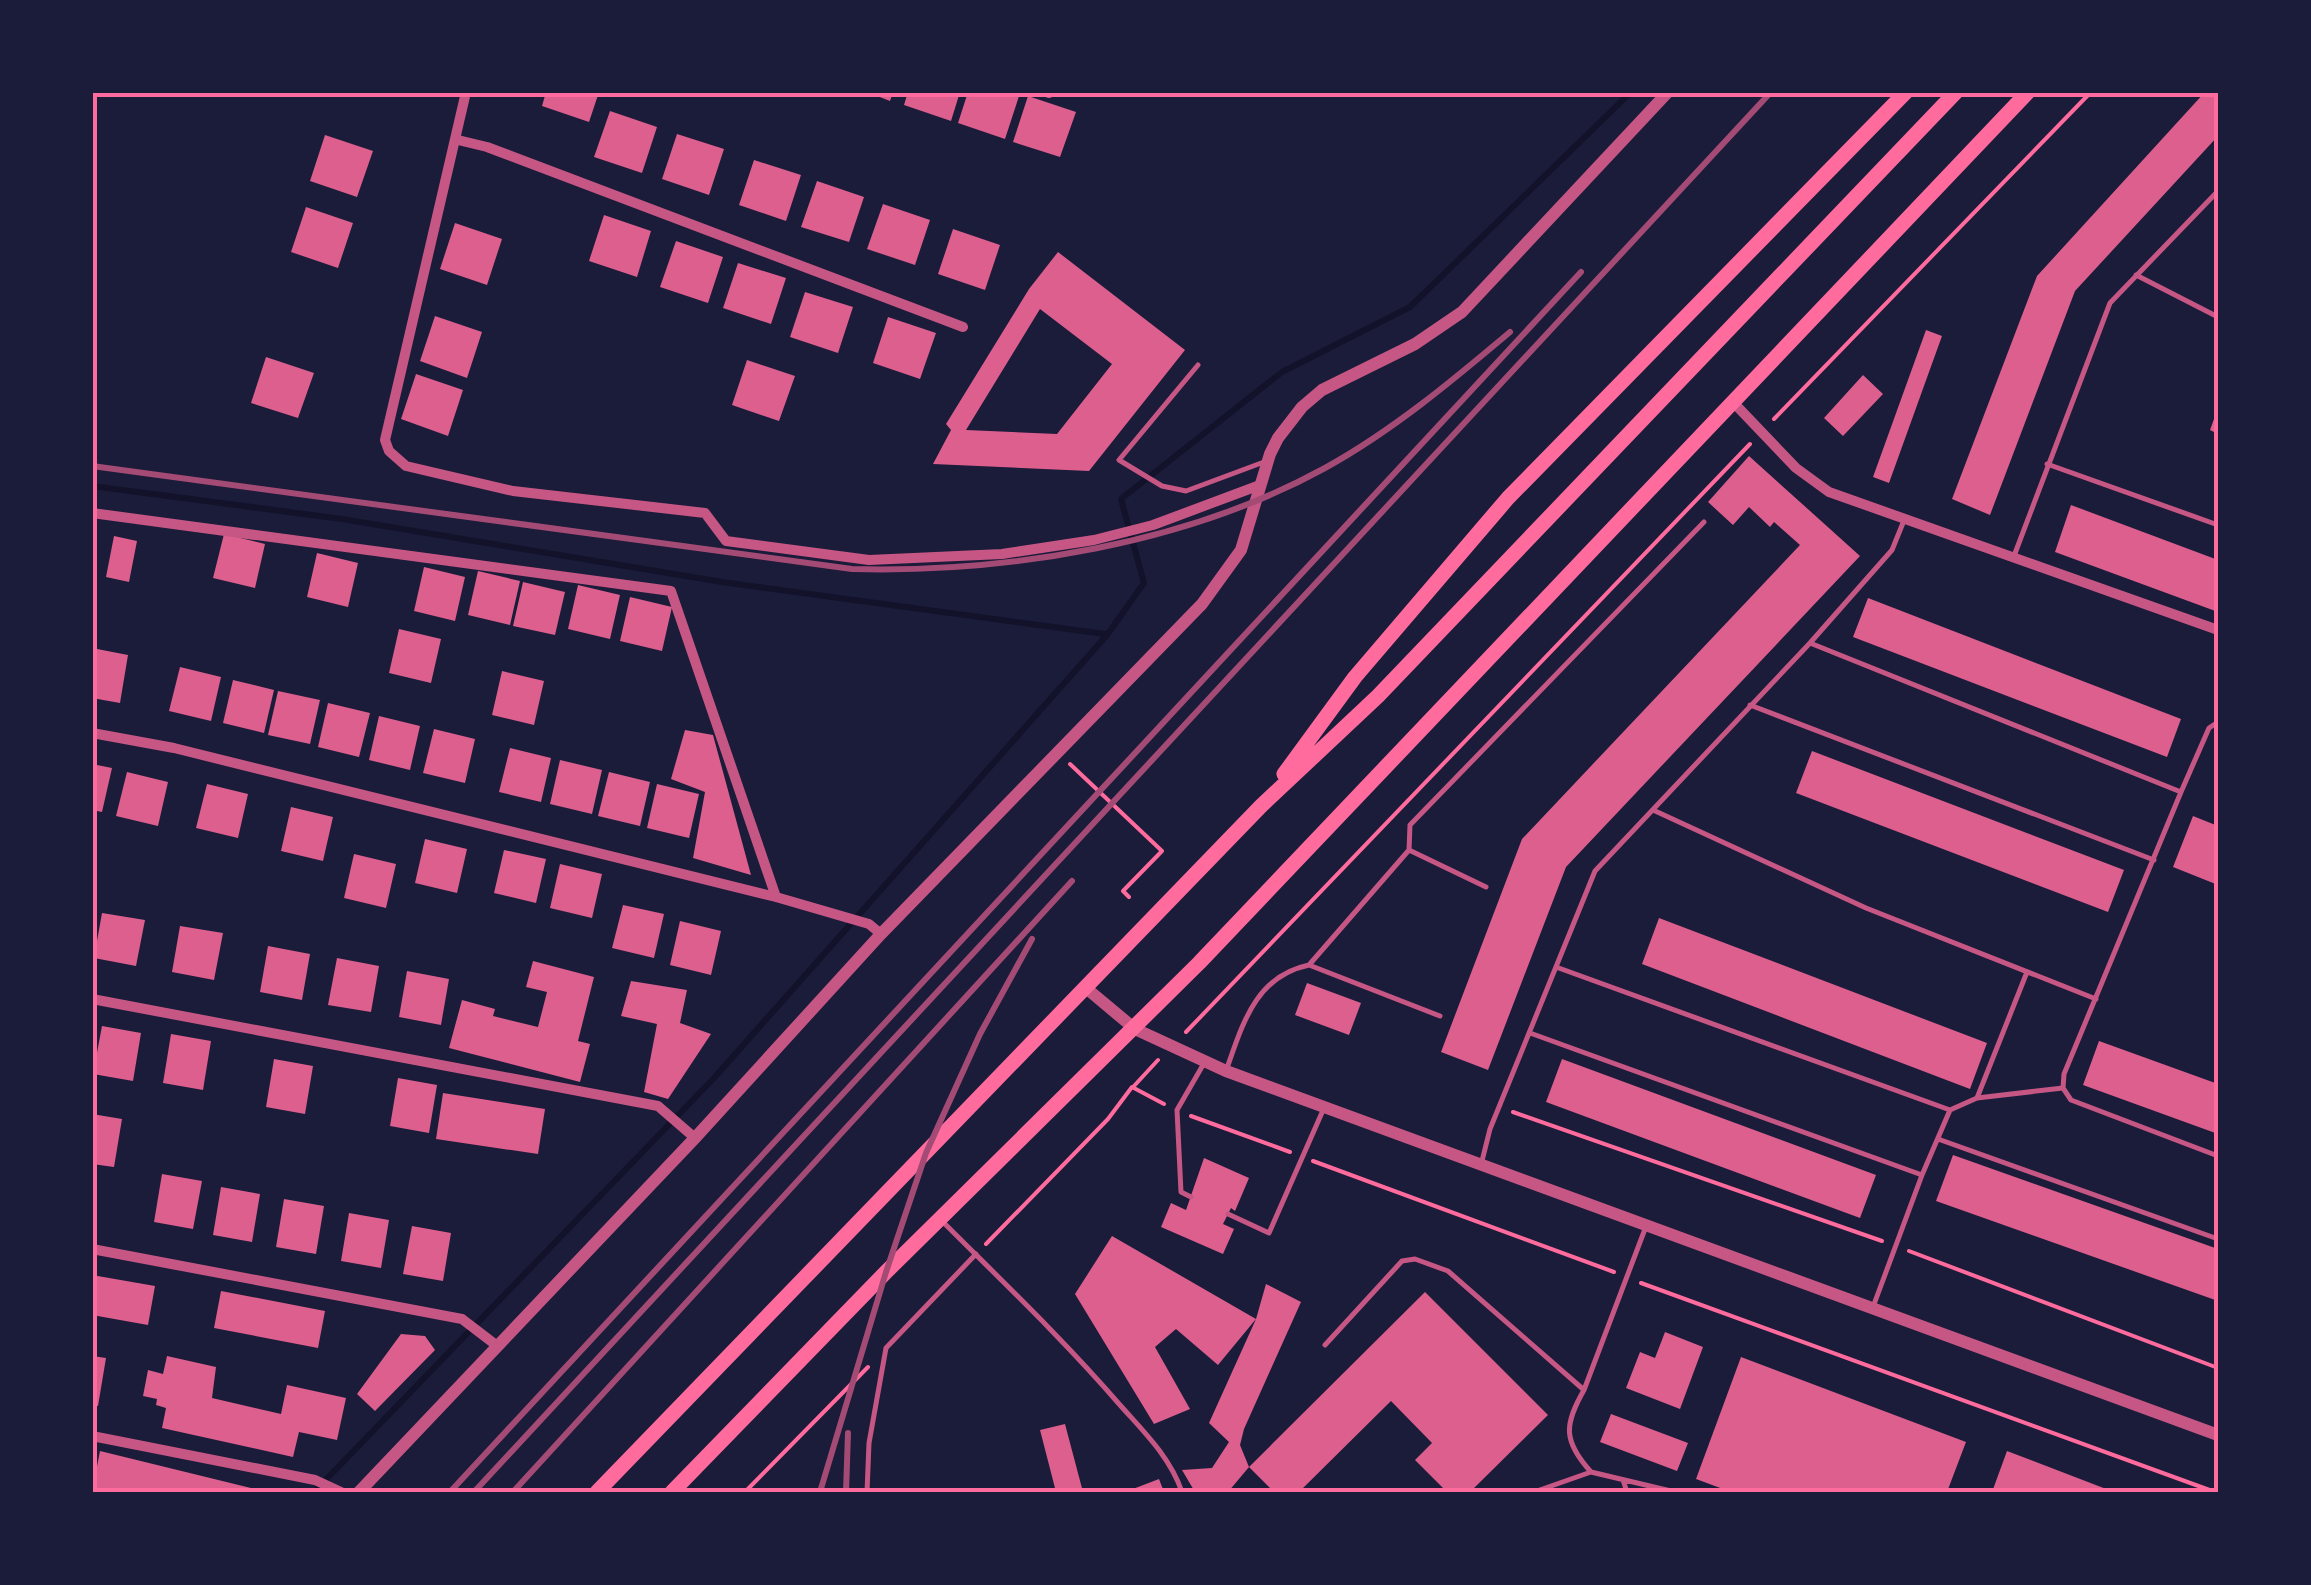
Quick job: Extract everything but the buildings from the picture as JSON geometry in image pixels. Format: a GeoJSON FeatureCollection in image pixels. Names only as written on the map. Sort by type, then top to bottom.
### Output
{"type":"FeatureCollection","features":[{"type":"Feature","properties":{"kind":"main road"},"geometry":{"type":"LineString","coordinates":[[1261,806],[1356,677],[1508,498],[1906,92]]}},
{"type":"Feature","properties":{"kind":"main road"},"geometry":{"type":"LineString","coordinates":[[597,1492],[1261,806],[1378,696],[1956,92]]}},
{"type":"Feature","properties":{"kind":"main road"},"geometry":{"type":"LineString","coordinates":[[672,1492],[940,1219],[1134,1029],[2028,92]]}},
{"type":"Feature","properties":{"kind":"street"},"geometry":{"type":"LineString","coordinates":[[466,92],[458,140],[384,440],[388,451],[406,466],[513,491],[704,513],[726,542],[869,560],[963,558],[1094,540],[1153,525],[1260,485]]}},
{"type":"Feature","properties":{"kind":"street"},"geometry":{"type":"LineString","coordinates":[[359,1492],[695,1138],[881,934],[1219,584],[1248,538],[1267,461],[1289,422],[1322,390],[1415,344],[1462,312],[1668,92]]}},
{"type":"Feature","properties":{"kind":"street"},"geometry":{"type":"LineString","coordinates":[[458,140],[506,154],[962,327]]}},
{"type":"Feature","properties":{"kind":"street"},"geometry":{"type":"LineString","coordinates":[[1732,401],[1817,485],[1841,497],[2218,630]]}},
{"type":"Feature","properties":{"kind":"street"},"geometry":{"type":"LineString","coordinates":[[92,513],[670,591],[776,897]]}},
{"type":"Feature","properties":{"kind":"street"},"geometry":{"type":"LineString","coordinates":[[92,732],[193,752],[776,897],[863,922],[881,934]]}},
{"type":"Feature","properties":{"kind":"street"},"geometry":{"type":"LineString","coordinates":[[1086,988],[1134,1029],[1205,1062],[2218,1435]]}},
{"type":"Feature","properties":{"kind":"street"},"geometry":{"type":"LineString","coordinates":[[92,999],[658,1106],[695,1138]]}},
{"type":"Feature","properties":{"kind":"street"},"geometry":{"type":"LineString","coordinates":[[92,1249],[462,1320],[496,1346]]}},
{"type":"Feature","properties":{"kind":"street"},"geometry":{"type":"LineString","coordinates":[[92,1436],[315,1480],[338,1490]]}},
{"type":"Feature","properties":{"kind":"lane"},"geometry":{"type":"LineString","coordinates":[[2014,556],[2110,303],[2218,191]]}},
{"type":"Feature","properties":{"kind":"lane"},"geometry":{"type":"LineString","coordinates":[[2136,275],[2218,317]]}},
{"type":"Feature","properties":{"kind":"lane"},"geometry":{"type":"LineString","coordinates":[[1198,365],[1119,460],[1162,486],[1186,491],[1267,461]]}},
{"type":"Feature","properties":{"kind":"lane"},"geometry":{"type":"LineString","coordinates":[[2048,464],[2218,526]]}},
{"type":"Feature","properties":{"kind":"lane"},"geometry":{"type":"LineString","coordinates":[[1482,1164],[1499,1107],[1595,871],[1810,644],[1892,550],[1905,518]]}},
{"type":"Feature","properties":{"kind":"lane"},"geometry":{"type":"LineString","coordinates":[[1226,1070],[1248,1010],[1268,984],[1290,969],[1309,964],[1409,850],[1410,825],[1704,522]]}},
{"type":"Feature","properties":{"kind":"lane"},"geometry":{"type":"LineString","coordinates":[[1810,644],[2180,792]]}},
{"type":"Feature","properties":{"kind":"lane"},"geometry":{"type":"LineString","coordinates":[[1750,705],[2154,860]]}},
{"type":"Feature","properties":{"kind":"lane"},"geometry":{"type":"LineString","coordinates":[[2218,722],[2209,728],[2180,792],[2064,1074],[2063,1088],[2071,1100],[2218,1156]]}},
{"type":"Feature","properties":{"kind":"lane"},"geometry":{"type":"LineString","coordinates":[[1652,810],[1866,908],[2096,999]]}},
{"type":"Feature","properties":{"kind":"lane"},"geometry":{"type":"LineString","coordinates":[[1409,850],[1486,887]]}},
{"type":"Feature","properties":{"kind":"lane"},"geometry":{"type":"LineString","coordinates":[[1309,964],[1440,1016]]}},
{"type":"Feature","properties":{"kind":"lane"},"geometry":{"type":"LineString","coordinates":[[1556,967],[1950,1110]]}},
{"type":"Feature","properties":{"kind":"lane"},"geometry":{"type":"LineString","coordinates":[[1977,1098],[2027,972]]}},
{"type":"Feature","properties":{"kind":"lane"},"geometry":{"type":"LineString","coordinates":[[1529,1033],[1922,1175]]}},
{"type":"Feature","properties":{"kind":"lane"},"geometry":{"type":"LineString","coordinates":[[1191,1197],[1182,1192],[1176,1110],[1205,1062]]}},
{"type":"Feature","properties":{"kind":"lane"},"geometry":{"type":"LineString","coordinates":[[1873,1308],[1950,1110],[1977,1098],[2063,1088]]}},
{"type":"Feature","properties":{"kind":"lane"},"geometry":{"type":"LineString","coordinates":[[1228,1214],[1269,1233],[1324,1108]]}},
{"type":"Feature","properties":{"kind":"lane"},"geometry":{"type":"LineString","coordinates":[[1938,1139],[2218,1238]]}},
{"type":"Feature","properties":{"kind":"lane"},"geometry":{"type":"LineString","coordinates":[[940,1219],[1093,1372],[1157,1446],[1182,1492]]}},
{"type":"Feature","properties":{"kind":"lane"},"geometry":{"type":"LineString","coordinates":[[1591,1472],[1570,1443],[1569,1425],[1647,1225]]}},
{"type":"Feature","properties":{"kind":"lane"},"geometry":{"type":"LineString","coordinates":[[866,1492],[869,1443],[886,1348],[976,1254]]}},
{"type":"Feature","properties":{"kind":"lane"},"geometry":{"type":"LineString","coordinates":[[1325,1346],[1402,1261],[1415,1258],[1448,1270],[1584,1390]]}},
{"type":"Feature","properties":{"kind":"lane"},"geometry":{"type":"LineString","coordinates":[[1534,1492],[1591,1472],[1676,1492]]}},
{"type":"Feature","properties":{"kind":"lane"},"geometry":{"type":"LineString","coordinates":[[1623,1480],[1628,1492]]}},
{"type":"Feature","properties":{"kind":"path"},"geometry":{"type":"LineString","coordinates":[[1218,1000],[2092,92]]}},
{"type":"Feature","properties":{"kind":"path"},"geometry":{"type":"LineString","coordinates":[[1058,751],[1162,851],[1124,891],[1128,896]]}},
{"type":"Feature","properties":{"kind":"path"},"geometry":{"type":"LineString","coordinates":[[1222,987],[1227,992]]}},
{"type":"Feature","properties":{"kind":"path"},"geometry":{"type":"LineString","coordinates":[[976,1254],[1053,1178],[1132,1087],[1176,1110],[2215,1492]]}},
{"type":"Feature","properties":{"kind":"path"},"geometry":{"type":"LineString","coordinates":[[1499,1107],[1896,1246],[2218,1368]]}},
{"type":"Feature","properties":{"kind":"path"},"geometry":{"type":"LineString","coordinates":[[745,1492],[886,1348]]}},
{"type":"Feature","properties":{"kind":"waterway"},"geometry":{"type":"LineString","coordinates":[[314,1492],[714,1078],[1107,635],[1144,583],[1121,499],[1282,372],[1410,307],[1631,92]]}},
{"type":"Feature","properties":{"kind":"waterway"},"geometry":{"type":"LineString","coordinates":[[92,486],[342,519],[722,582],[1105,634]]}},
{"type":"Feature","properties":{"kind":"railway"},"geometry":{"type":"LineString","coordinates":[[474,1492],[1771,92]]}},
{"type":"Feature","properties":{"kind":"railway"},"geometry":{"type":"LineString","coordinates":[[450,1492],[1581,272]]}},
{"type":"Feature","properties":{"kind":"railway"},"geometry":{"type":"LineString","coordinates":[[92,466],[852,569],[972,566],[1034,559],[1156,534],[1271,494],[1325,468],[1398,422],[1510,332]]}},
{"type":"Feature","properties":{"kind":"railway"},"geometry":{"type":"LineString","coordinates":[[513,1492],[1072,881]]}},
{"type":"Feature","properties":{"kind":"railway"},"geometry":{"type":"LineString","coordinates":[[820,1492],[926,1153],[980,1034],[1032,939]]}},
{"type":"Feature","properties":{"kind":"railway"},"geometry":{"type":"LineString","coordinates":[[846,1492],[848,1433]]}}]}
